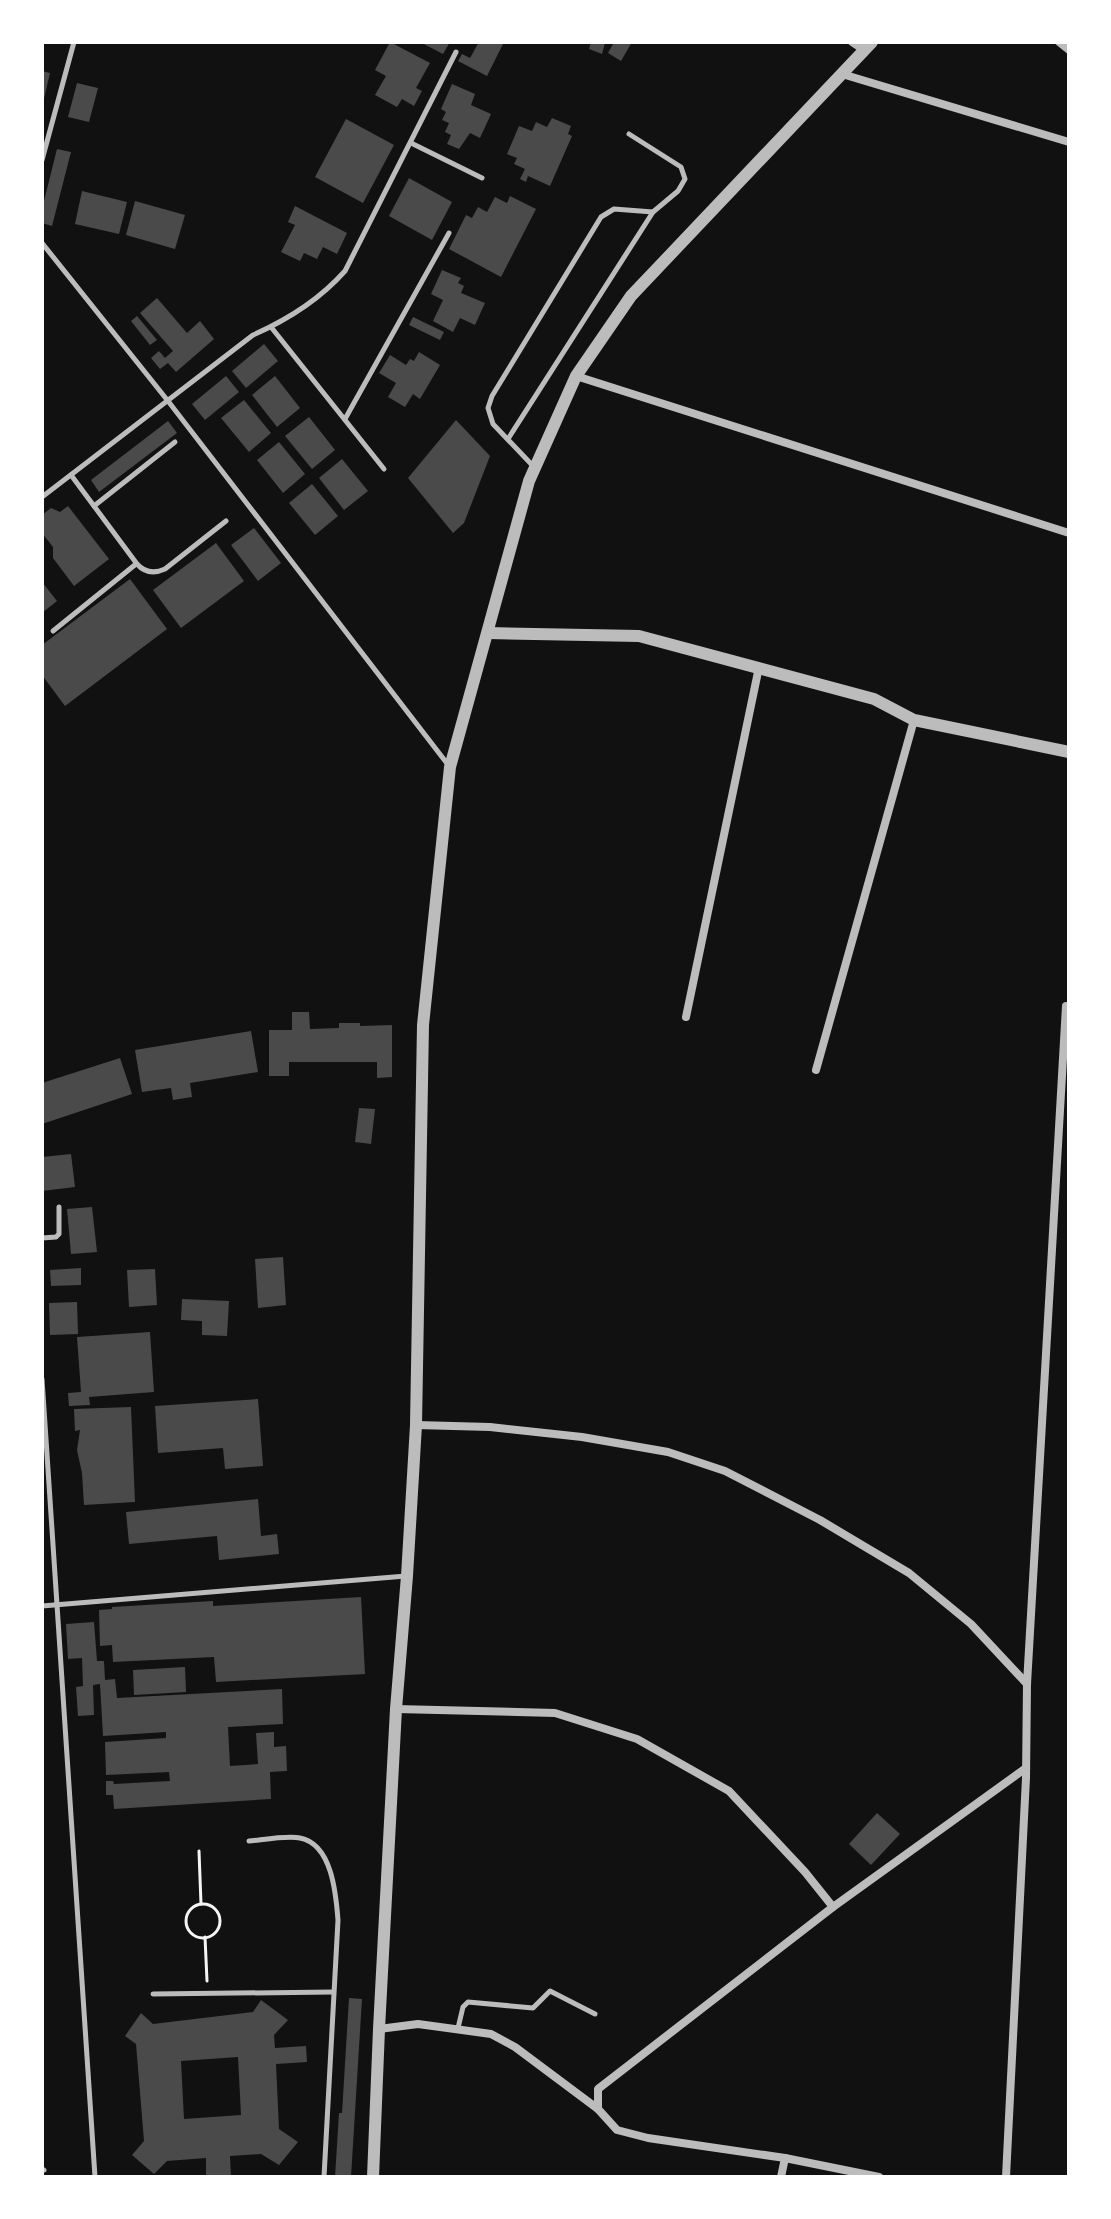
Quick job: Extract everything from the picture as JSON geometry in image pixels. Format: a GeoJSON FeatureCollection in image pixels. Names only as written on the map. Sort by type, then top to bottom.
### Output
{"type":"FeatureCollection","features":[{"type":"Feature","properties":{"kind":"street"},"geometry":{"type":"LineString","coordinates":[[373,2177],[396,1709],[416,1425],[423,1025],[450,767],[529,481],[576,376],[631,296],[868,46],[852,42]]}},
{"type":"Feature","properties":{"kind":"street"},"geometry":{"type":"LineString","coordinates":[[1059,42],[1069,50]]}},
{"type":"Feature","properties":{"kind":"street"},"geometry":{"type":"LineString","coordinates":[[842,74],[1069,142]]}},
{"type":"Feature","properties":{"kind":"street"},"geometry":{"type":"LineString","coordinates":[[576,376],[1069,533]]}},
{"type":"Feature","properties":{"kind":"street"},"geometry":{"type":"LineString","coordinates":[[488,633],[639,636],[874,699],[914,720],[1069,752]]}},
{"type":"Feature","properties":{"kind":"street"},"geometry":{"type":"LineString","coordinates":[[686,1017],[759,667]]}},
{"type":"Feature","properties":{"kind":"street"},"geometry":{"type":"LineString","coordinates":[[816,1070],[914,720]]}},
{"type":"Feature","properties":{"kind":"street"},"geometry":{"type":"LineString","coordinates":[[1006,2177],[1026,1768],[1027,1684],[1065,1022],[1066,1006],[1069,1006]]}},
{"type":"Feature","properties":{"kind":"street"},"geometry":{"type":"LineString","coordinates":[[416,1425],[490,1427],[582,1437],[668,1452],[725,1471],[820,1520],[909,1573],[971,1624],[1027,1684]]}},
{"type":"Feature","properties":{"kind":"street"},"geometry":{"type":"LineString","coordinates":[[396,1709],[555,1713],[637,1739],[729,1791],[805,1872],[833,1907]]}},
{"type":"Feature","properties":{"kind":"street"},"geometry":{"type":"LineString","coordinates":[[598,2109],[598,2089],[833,1907],[1026,1768]]}},
{"type":"Feature","properties":{"kind":"street"},"geometry":{"type":"LineString","coordinates":[[379,2029],[418,2024],[491,2034],[515,2047],[598,2109],[617,2130],[648,2138],[785,2158],[879,2177]]}},
{"type":"Feature","properties":{"kind":"street"},"geometry":{"type":"LineString","coordinates":[[781,2177],[785,2158]]}},
{"type":"Feature","properties":{"kind":"lane"},"geometry":{"type":"LineString","coordinates":[[42,160],[74,42]]}},
{"type":"Feature","properties":{"kind":"lane"},"geometry":{"type":"LineString","coordinates":[[42,497],[253,335],[271,327],[330,288],[345,271],[456,52]]}},
{"type":"Feature","properties":{"kind":"lane"},"geometry":{"type":"LineString","coordinates":[[508,439],[653,212],[678,191],[685,179],[681,167],[629,134]]}},
{"type":"Feature","properties":{"kind":"lane"},"geometry":{"type":"LineString","coordinates":[[411,143],[482,178]]}},
{"type":"Feature","properties":{"kind":"lane"},"geometry":{"type":"LineString","coordinates":[[535,467],[493,424],[488,408],[492,396],[601,217],[614,209],[653,212]]}},
{"type":"Feature","properties":{"kind":"lane"},"geometry":{"type":"LineString","coordinates":[[345,419],[449,233]]}},
{"type":"Feature","properties":{"kind":"lane"},"geometry":{"type":"LineString","coordinates":[[42,243],[450,767]]}},
{"type":"Feature","properties":{"kind":"lane"},"geometry":{"type":"LineString","coordinates":[[271,327],[384,469]]}},
{"type":"Feature","properties":{"kind":"lane"},"geometry":{"type":"LineString","coordinates":[[94,506],[175,442]]}},
{"type":"Feature","properties":{"kind":"lane"},"geometry":{"type":"LineString","coordinates":[[71,475],[137,564],[146,571],[165,569],[226,521]]}},
{"type":"Feature","properties":{"kind":"lane"},"geometry":{"type":"LineString","coordinates":[[53,631],[137,564]]}},
{"type":"Feature","properties":{"kind":"lane"},"geometry":{"type":"LineString","coordinates":[[42,1238],[59,1234],[59,1207]]}},
{"type":"Feature","properties":{"kind":"lane"},"geometry":{"type":"LineString","coordinates":[[42,1379],[95,2177]]}},
{"type":"Feature","properties":{"kind":"lane"},"geometry":{"type":"LineString","coordinates":[[42,1606],[407,1576]]}},
{"type":"Feature","properties":{"kind":"lane"},"geometry":{"type":"LineString","coordinates":[[249,1841],[300,1838],[316,1846],[330,1867],[336,1893],[338,1920],[324,2177]]}},
{"type":"Feature","properties":{"kind":"lane"},"geometry":{"type":"LineString","coordinates":[[458,2028],[463,2007],[468,2002],[533,2008],[550,1991],[595,2014]]}},
{"type":"Feature","properties":{"kind":"lane"},"geometry":{"type":"LineString","coordinates":[[153,1994],[333,1992]]}},
{"type":"Feature","properties":{"kind":"path"},"geometry":{"type":"LineString","coordinates":[[199,1851],[201,1904]]}},
{"type":"Feature","properties":{"kind":"path"},"geometry":{"type":"LineString","coordinates":[[201,1904],[214,1907],[220,1912],[222,1920],[217,1932],[205,1937],[192,1934],[185,1922],[189,1910],[201,1904]]}},
{"type":"Feature","properties":{"kind":"path"},"geometry":{"type":"LineString","coordinates":[[205,1937],[207,1993]]}},
{"type":"Feature","properties":{"kind":"building"},"geometry":{"type":"Polygon","coordinates":[[[390,42],[430,63],[416,88],[422,91],[414,106],[402,99],[397,107],[375,95],[386,76],[375,70],[390,42]]]}},
{"type":"Feature","properties":{"kind":"building"},"geometry":{"type":"Polygon","coordinates":[[[420,42],[450,42],[443,54],[420,42]]]}},
{"type":"Feature","properties":{"kind":"building"},"geometry":{"type":"Polygon","coordinates":[[[479,42],[504,42],[487,76],[458,61],[462,54],[470,58],[479,42]]]}},
{"type":"Feature","properties":{"kind":"building"},"geometry":{"type":"Polygon","coordinates":[[[591,42],[605,43],[602,54],[589,49],[591,42]]]}},
{"type":"Feature","properties":{"kind":"building"},"geometry":{"type":"Polygon","coordinates":[[[614,42],[632,42],[621,61],[608,53],[614,42]]]}},
{"type":"Feature","properties":{"kind":"building"},"geometry":{"type":"Polygon","coordinates":[[[42,71],[50,73],[43,103],[42,102],[42,71]]]}},
{"type":"Feature","properties":{"kind":"building"},"geometry":{"type":"Polygon","coordinates":[[[77,83],[98,88],[89,122],[68,117],[77,83]]]}},
{"type":"Feature","properties":{"kind":"building"},"geometry":{"type":"Polygon","coordinates":[[[452,84],[475,94],[471,105],[491,114],[480,138],[470,133],[459,149],[447,144],[451,135],[445,132],[449,123],[442,120],[446,112],[441,109],[452,84]]]}},
{"type":"Feature","properties":{"kind":"building"},"geometry":{"type":"Polygon","coordinates":[[[552,118],[571,126],[568,134],[572,136],[550,186],[528,176],[526,182],[520,179],[525,169],[514,164],[517,158],[507,154],[519,126],[532,131],[536,122],[547,127],[552,118]]]}},
{"type":"Feature","properties":{"kind":"building"},"geometry":{"type":"Polygon","coordinates":[[[346,119],[394,145],[363,203],[315,177],[346,119]]]}},
{"type":"Feature","properties":{"kind":"building"},"geometry":{"type":"Polygon","coordinates":[[[57,149],[71,152],[52,226],[42,223],[42,209],[57,149]]]}},
{"type":"Feature","properties":{"kind":"building"},"geometry":{"type":"Polygon","coordinates":[[[409,178],[452,202],[432,240],[389,216],[409,178]]]}},
{"type":"Feature","properties":{"kind":"building"},"geometry":{"type":"Polygon","coordinates":[[[82,191],[127,202],[119,234],[75,224],[82,191]]]}},
{"type":"Feature","properties":{"kind":"building"},"geometry":{"type":"Polygon","coordinates":[[[510,196],[536,209],[501,277],[449,249],[466,215],[472,218],[478,207],[487,212],[495,197],[507,203],[510,196]]]}},
{"type":"Feature","properties":{"kind":"building"},"geometry":{"type":"Polygon","coordinates":[[[135,201],[185,215],[175,249],[126,235],[135,201]]]}},
{"type":"Feature","properties":{"kind":"building"},"geometry":{"type":"Polygon","coordinates":[[[295,206],[347,233],[337,254],[323,247],[317,259],[304,253],[300,261],[281,252],[295,225],[288,222],[295,206]]]}},
{"type":"Feature","properties":{"kind":"building"},"geometry":{"type":"Polygon","coordinates":[[[442,270],[461,278],[458,283],[464,286],[461,293],[485,303],[475,325],[460,318],[453,332],[433,321],[443,300],[431,294],[442,270]]]}},
{"type":"Feature","properties":{"kind":"building"},"geometry":{"type":"Polygon","coordinates":[[[157,298],[187,333],[200,321],[214,339],[176,372],[168,363],[160,369],[151,358],[159,351],[165,358],[173,351],[140,313],[157,298]]]}},
{"type":"Feature","properties":{"kind":"building"},"geometry":{"type":"Polygon","coordinates":[[[137,316],[157,340],[150,345],[131,321],[137,316]]]}},
{"type":"Feature","properties":{"kind":"building"},"geometry":{"type":"Polygon","coordinates":[[[413,317],[444,332],[440,340],[409,325],[413,317]]]}},
{"type":"Feature","properties":{"kind":"building"},"geometry":{"type":"Polygon","coordinates":[[[264,344],[278,361],[246,388],[232,371],[264,344]]]}},
{"type":"Feature","properties":{"kind":"building"},"geometry":{"type":"Polygon","coordinates":[[[419,352],[440,365],[420,399],[413,394],[405,407],[388,397],[396,383],[379,373],[390,355],[406,365],[410,359],[414,361],[419,352]]]}},
{"type":"Feature","properties":{"kind":"building"},"geometry":{"type":"Polygon","coordinates":[[[226,376],[239,392],[205,420],[192,404],[226,376]]]}},
{"type":"Feature","properties":{"kind":"building"},"geometry":{"type":"Polygon","coordinates":[[[275,376],[300,408],[277,427],[252,395],[275,376]]]}},
{"type":"Feature","properties":{"kind":"building"},"geometry":{"type":"Polygon","coordinates":[[[244,400],[271,433],[249,452],[221,418],[244,400]]]}},
{"type":"Feature","properties":{"kind":"building"},"geometry":{"type":"Polygon","coordinates":[[[309,417],[335,450],[312,469],[285,436],[309,417]]]}},
{"type":"Feature","properties":{"kind":"building"},"geometry":{"type":"Polygon","coordinates":[[[456,420],[490,456],[464,523],[453,533],[408,478],[456,420]]]}},
{"type":"Feature","properties":{"kind":"building"},"geometry":{"type":"Polygon","coordinates":[[[168,421],[177,433],[99,492],[91,480],[168,421]]]}},
{"type":"Feature","properties":{"kind":"building"},"geometry":{"type":"Polygon","coordinates":[[[279,442],[305,474],[283,493],[257,460],[279,442]]]}},
{"type":"Feature","properties":{"kind":"building"},"geometry":{"type":"Polygon","coordinates":[[[342,459],[368,491],[344,510],[319,478],[342,459]]]}},
{"type":"Feature","properties":{"kind":"building"},"geometry":{"type":"Polygon","coordinates":[[[312,484],[338,516],[315,535],[289,503],[312,484]]]}},
{"type":"Feature","properties":{"kind":"building"},"geometry":{"type":"Polygon","coordinates":[[[68,506],[109,559],[74,586],[53,558],[53,547],[42,533],[42,515],[51,508],[60,512],[68,506]]]}},
{"type":"Feature","properties":{"kind":"building"},"geometry":{"type":"Polygon","coordinates":[[[254,528],[281,563],[258,581],[231,545],[254,528]]]}},
{"type":"Feature","properties":{"kind":"building"},"geometry":{"type":"Polygon","coordinates":[[[216,543],[244,581],[181,628],[153,590],[216,543]]]}},
{"type":"Feature","properties":{"kind":"building"},"geometry":{"type":"Polygon","coordinates":[[[130,579],[167,629],[65,706],[42,675],[42,645],[130,579]]]}},
{"type":"Feature","properties":{"kind":"building"},"geometry":{"type":"Polygon","coordinates":[[[42,582],[57,601],[42,613],[42,582]]]}},
{"type":"Feature","properties":{"kind":"building"},"geometry":{"type":"Polygon","coordinates":[[[292,1012],[309,1012],[310,1029],[339,1028],[339,1023],[392,1025],[392,1077],[377,1078],[377,1062],[289,1062],[289,1076],[269,1076],[269,1030],[292,1030],[292,1012]]]}},
{"type":"Feature","properties":{"kind":"building"},"geometry":{"type":"Polygon","coordinates":[[[251,1031],[258,1072],[190,1083],[192,1097],[173,1100],[171,1088],[142,1092],[135,1050],[251,1031]]]}},
{"type":"Feature","properties":{"kind":"building"},"geometry":{"type":"Polygon","coordinates":[[[120,1058],[132,1094],[42,1124],[42,1083],[120,1058]]]}},
{"type":"Feature","properties":{"kind":"building"},"geometry":{"type":"Polygon","coordinates":[[[359,1108],[375,1109],[371,1144],[355,1142],[359,1108]]]}},
{"type":"Feature","properties":{"kind":"building"},"geometry":{"type":"Polygon","coordinates":[[[71,1154],[75,1187],[42,1191],[42,1157],[71,1154]]]}},
{"type":"Feature","properties":{"kind":"building"},"geometry":{"type":"Polygon","coordinates":[[[92,1207],[97,1252],[71,1254],[67,1209],[92,1207]]]}},
{"type":"Feature","properties":{"kind":"building"},"geometry":{"type":"Polygon","coordinates":[[[283,1257],[286,1305],[258,1308],[255,1259],[283,1257]]]}},
{"type":"Feature","properties":{"kind":"building"},"geometry":{"type":"Polygon","coordinates":[[[81,1268],[81,1285],[51,1286],[50,1270],[81,1268]]]}},
{"type":"Feature","properties":{"kind":"building"},"geometry":{"type":"Polygon","coordinates":[[[155,1269],[157,1305],[129,1307],[127,1270],[155,1269]]]}},
{"type":"Feature","properties":{"kind":"building"},"geometry":{"type":"Polygon","coordinates":[[[182,1299],[229,1301],[227,1336],[202,1335],[202,1321],[181,1320],[182,1299]]]}},
{"type":"Feature","properties":{"kind":"building"},"geometry":{"type":"Polygon","coordinates":[[[77,1302],[78,1334],[50,1335],[49,1303],[77,1302]]]}},
{"type":"Feature","properties":{"kind":"building"},"geometry":{"type":"Polygon","coordinates":[[[150,1332],[154,1392],[89,1397],[90,1405],[69,1406],[68,1393],[81,1392],[77,1337],[150,1332]]]}},
{"type":"Feature","properties":{"kind":"building"},"geometry":{"type":"Polygon","coordinates":[[[258,1399],[263,1466],[225,1469],[223,1448],[158,1453],[155,1406],[258,1399]]]}},
{"type":"Feature","properties":{"kind":"building"},"geometry":{"type":"Polygon","coordinates":[[[131,1407],[135,1502],[84,1505],[77,1450],[80,1430],[75,1431],[74,1409],[131,1407]]]}},
{"type":"Feature","properties":{"kind":"building"},"geometry":{"type":"Polygon","coordinates":[[[258,1499],[261,1536],[277,1534],[279,1554],[219,1560],[217,1536],[129,1544],[126,1512],[258,1499]]]}},
{"type":"Feature","properties":{"kind":"building"},"geometry":{"type":"Polygon","coordinates":[[[361,1597],[365,1674],[216,1682],[214,1657],[113,1662],[112,1645],[100,1646],[99,1610],[112,1607],[213,1601],[213,1606],[361,1597]]]}},
{"type":"Feature","properties":{"kind":"building"},"geometry":{"type":"Polygon","coordinates":[[[94,1622],[97,1661],[104,1661],[105,1680],[115,1679],[117,1698],[282,1689],[283,1724],[228,1727],[230,1766],[258,1764],[256,1733],[274,1732],[274,1747],[286,1746],[287,1771],[270,1772],[271,1799],[114,1809],[113,1795],[106,1795],[106,1781],[113,1781],[114,1784],[170,1781],[169,1772],[106,1775],[105,1742],[166,1738],[166,1732],[103,1736],[100,1684],[93,1685],[94,1715],[78,1716],[76,1687],[83,1686],[82,1658],[68,1659],[66,1624],[94,1622]]]}},
{"type":"Feature","properties":{"kind":"building"},"geometry":{"type":"Polygon","coordinates":[[[185,1667],[186,1692],[134,1695],[133,1670],[185,1667]]]}},
{"type":"Feature","properties":{"kind":"building"},"geometry":{"type":"Polygon","coordinates":[[[877,1813],[900,1834],[871,1865],[849,1844],[877,1813]]]}},
{"type":"Feature","properties":{"kind":"building"},"geometry":{"type":"Polygon","coordinates":[[[349,1998],[362,1999],[351,2177],[335,2177],[339,2113],[342,2113],[349,1998]]]}},
{"type":"Feature","properties":{"kind":"building"},"geometry":{"type":"Polygon","coordinates":[[[261,2000],[288,2020],[274,2035],[275,2048],[306,2046],[307,2062],[276,2064],[279,2129],[298,2142],[279,2165],[261,2154],[230,2156],[231,2177],[206,2177],[206,2158],[167,2161],[154,2174],[132,2155],[144,2141],[136,2044],[125,2036],[141,2013],[153,2024],[253,2012],[261,2000]],[[238,2057],[181,2061],[184,2119],[241,2115],[238,2057]]]}}]}
